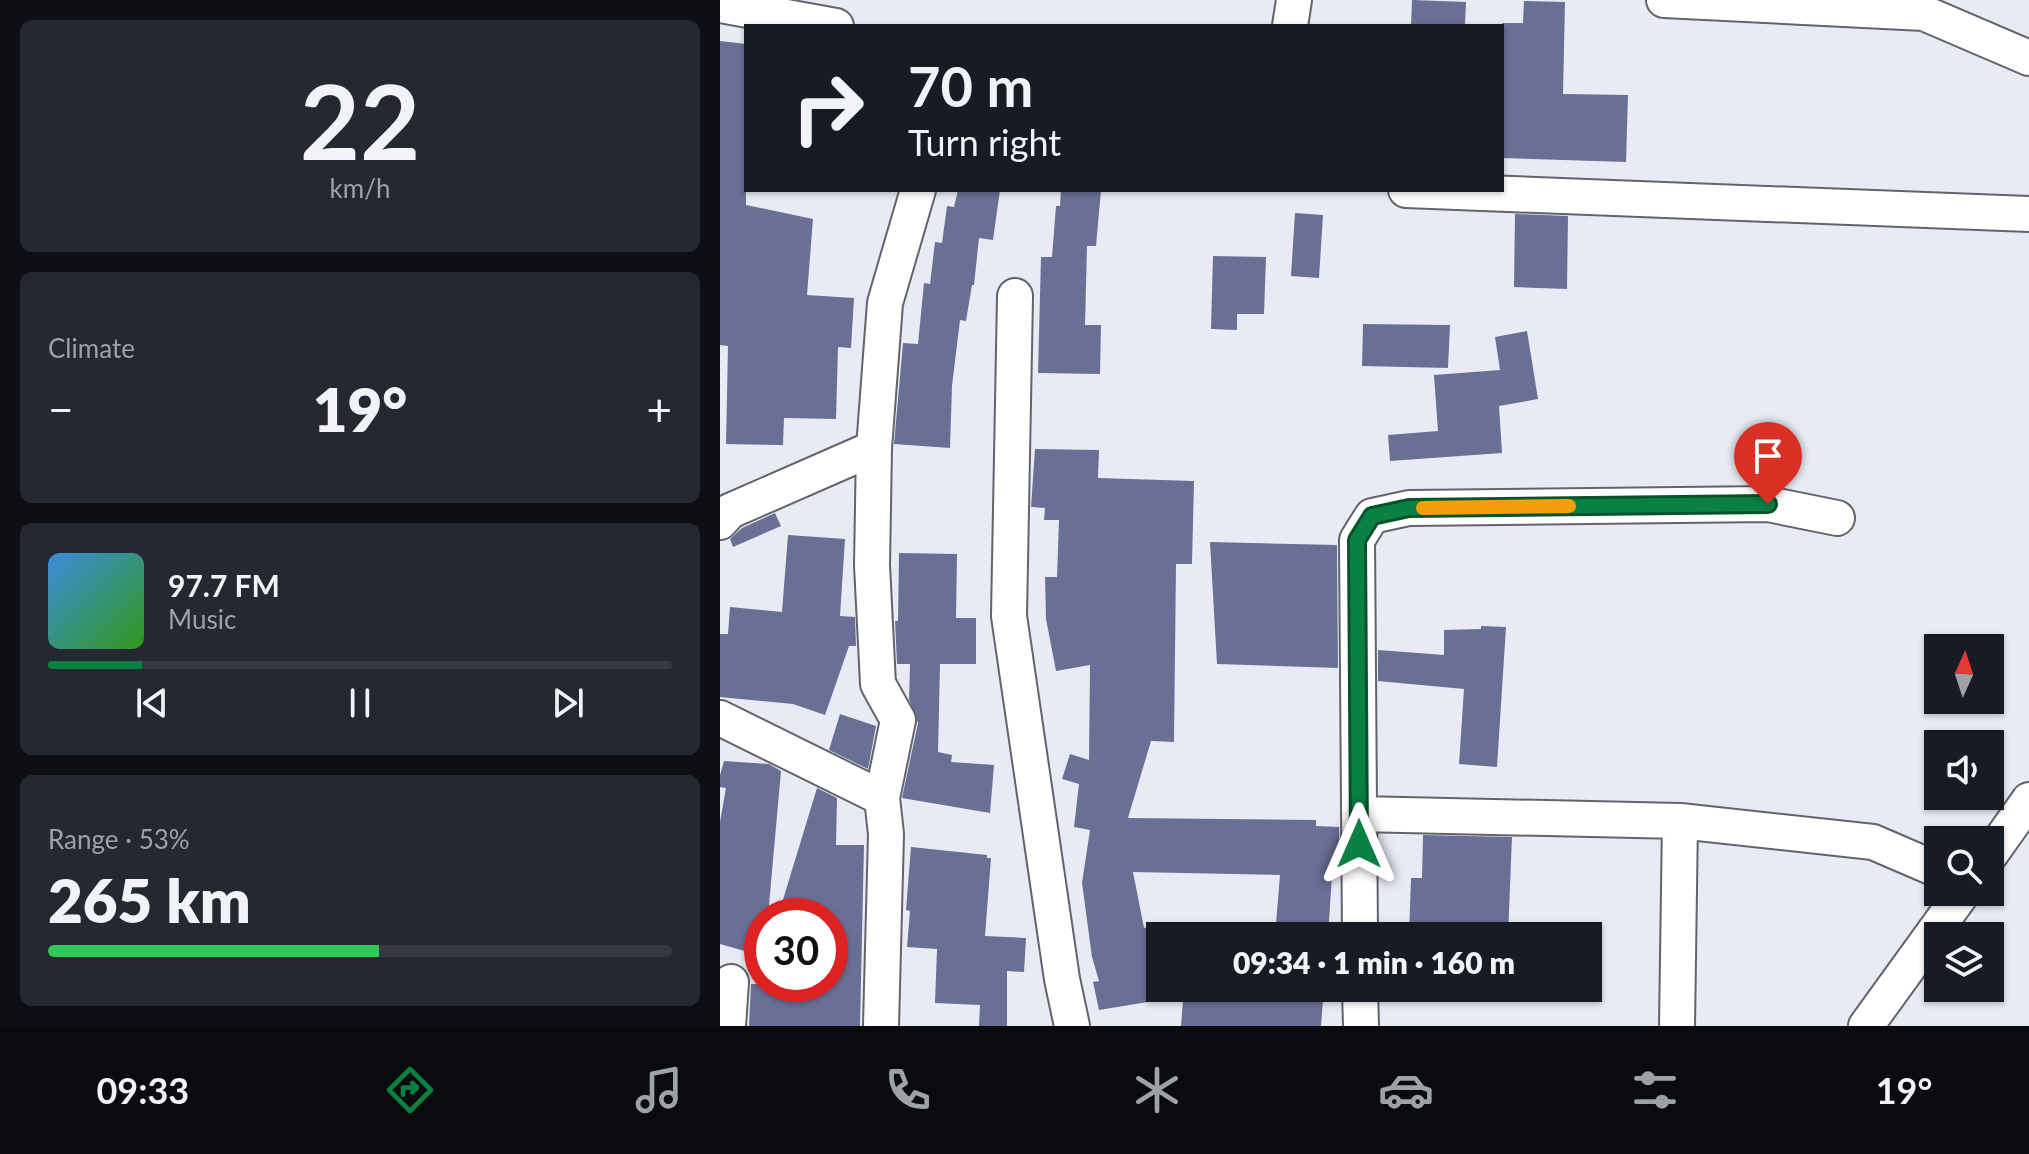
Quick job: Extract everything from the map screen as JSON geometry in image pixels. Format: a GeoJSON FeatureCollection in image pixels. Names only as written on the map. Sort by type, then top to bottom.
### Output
{"type":"FeatureCollection","features":[{"type":"Feature","properties":{"kind":"street"},"geometry":{"type":"LineString","coordinates":[[1290,24],[1294,0]]}},
{"type":"Feature","properties":{"kind":"street"},"geometry":{"type":"LineString","coordinates":[[1664,0],[1830,5],[1924,13],[2029,58]]}},
{"type":"Feature","properties":{"kind":"street"},"geometry":{"type":"LineString","coordinates":[[720,5],[825,24]]}},
{"type":"Feature","properties":{"kind":"street"},"geometry":{"type":"LineString","coordinates":[[881,1026],[886,834],[882,798],[898,720],[878,684],[872,565],[874,448],[885,303],[917,192]]}},
{"type":"Feature","properties":{"kind":"street"},"geometry":{"type":"LineString","coordinates":[[1458,192],[2029,214]]}},
{"type":"Feature","properties":{"kind":"street"},"geometry":{"type":"LineString","coordinates":[[1015,296],[1009,616],[1072,1026]]}},
{"type":"Feature","properties":{"kind":"street"},"geometry":{"type":"LineString","coordinates":[[720,522],[730,511],[874,448]]}},
{"type":"Feature","properties":{"kind":"street"},"geometry":{"type":"LineString","coordinates":[[1360,922],[1357,540],[1372,516],[1409,508],[1768,504],[1837,518]]}},
{"type":"Feature","properties":{"kind":"street"},"geometry":{"type":"LineString","coordinates":[[720,718],[882,798]]}},
{"type":"Feature","properties":{"kind":"street"},"geometry":{"type":"LineString","coordinates":[[2004,838],[2026,810]]}},
{"type":"Feature","properties":{"kind":"street"},"geometry":{"type":"LineString","coordinates":[[1359,814],[1680,821],[1873,842],[1924,864]]}},
{"type":"Feature","properties":{"kind":"street"},"geometry":{"type":"LineString","coordinates":[[1677,1026],[1680,821]]}},
{"type":"Feature","properties":{"kind":"street"},"geometry":{"type":"LineString","coordinates":[[1866,1026],[1953,906]]}},
{"type":"Feature","properties":{"kind":"street"},"geometry":{"type":"LineString","coordinates":[[728,1026],[731,982]]}},
{"type":"Feature","properties":{"kind":"street"},"geometry":{"type":"LineString","coordinates":[[1360,1002],[1361,1026]]}},
{"type":"Feature","properties":{"kind":"building"},"geometry":{"type":"Polygon","coordinates":[[[1412,0],[1466,2],[1465,24],[1411,24],[1412,0]]]}},
{"type":"Feature","properties":{"kind":"building"},"geometry":{"type":"Polygon","coordinates":[[[1524,1],[1565,2],[1563,94],[1628,95],[1626,162],[1504,158],[1502,23],[1523,23],[1524,1]]]}},
{"type":"Feature","properties":{"kind":"building"},"geometry":{"type":"Polygon","coordinates":[[[720,41],[744,44],[746,205],[813,219],[807,295],[854,298],[851,348],[838,347],[836,419],[784,418],[783,445],[726,444],[728,346],[720,345],[720,41]]]}},
{"type":"Feature","properties":{"kind":"building"},"geometry":{"type":"Polygon","coordinates":[[[958,192],[1000,192],[993,240],[979,238],[966,321],[960,320],[952,386],[950,448],[894,444],[903,343],[918,344],[924,283],[930,284],[935,242],[942,243],[947,206],[954,207],[958,192]]]}},
{"type":"Feature","properties":{"kind":"building"},"geometry":{"type":"Polygon","coordinates":[[[1061,192],[1101,192],[1096,246],[1087,246],[1085,325],[1101,325],[1100,374],[1038,373],[1041,257],[1052,257],[1056,206],[1060,206],[1061,192]]]}},
{"type":"Feature","properties":{"kind":"building"},"geometry":{"type":"Polygon","coordinates":[[[1295,213],[1323,215],[1319,278],[1291,276],[1295,213]]]}},
{"type":"Feature","properties":{"kind":"building"},"geometry":{"type":"Polygon","coordinates":[[[1515,214],[1568,216],[1567,289],[1514,287],[1515,214]]]}},
{"type":"Feature","properties":{"kind":"building"},"geometry":{"type":"Polygon","coordinates":[[[1213,256],[1266,257],[1264,314],[1237,314],[1237,330],[1211,329],[1213,256]]]}},
{"type":"Feature","properties":{"kind":"building"},"geometry":{"type":"Polygon","coordinates":[[[1363,324],[1450,325],[1448,368],[1362,366],[1363,324]]]}},
{"type":"Feature","properties":{"kind":"building"},"geometry":{"type":"Polygon","coordinates":[[[1527,331],[1538,399],[1499,406],[1502,453],[1390,461],[1388,435],[1438,431],[1434,375],[1500,370],[1495,337],[1527,331]]]}},
{"type":"Feature","properties":{"kind":"building"},"geometry":{"type":"Polygon","coordinates":[[[1035,449],[1099,450],[1098,478],[1194,481],[1192,564],[1176,564],[1174,742],[1151,741],[1128,818],[1316,820],[1316,826],[1339,827],[1340,875],[1332,875],[1329,922],[1276,922],[1280,875],[1133,872],[1146,928],[1148,1002],[1099,1010],[1093,982],[1099,981],[1092,957],[1082,883],[1090,830],[1074,827],[1079,784],[1062,779],[1070,754],[1089,760],[1090,665],[1056,671],[1046,619],[1045,577],[1057,577],[1059,520],[1044,520],[1045,508],[1031,507],[1035,449]]]}},
{"type":"Feature","properties":{"kind":"building"},"geometry":{"type":"Polygon","coordinates":[[[775,513],[781,526],[733,547],[730,539],[742,528],[775,513]]]}},
{"type":"Feature","properties":{"kind":"building"},"geometry":{"type":"Polygon","coordinates":[[[788,535],[845,539],[840,616],[855,617],[856,646],[849,646],[825,715],[793,704],[720,697],[720,634],[728,634],[730,607],[782,612],[788,535]]]}},
{"type":"Feature","properties":{"kind":"building"},"geometry":{"type":"Polygon","coordinates":[[[1210,542],[1337,545],[1338,668],[1217,664],[1210,542]]]}},
{"type":"Feature","properties":{"kind":"building"},"geometry":{"type":"Polygon","coordinates":[[[899,553],[957,554],[956,618],[976,618],[976,664],[940,664],[938,752],[952,755],[951,762],[994,765],[990,813],[902,798],[918,723],[909,699],[910,664],[897,664],[895,621],[898,621],[899,553]]]}},
{"type":"Feature","properties":{"kind":"building"},"geometry":{"type":"Polygon","coordinates":[[[1481,626],[1506,627],[1497,767],[1459,764],[1464,689],[1378,681],[1378,650],[1444,655],[1444,630],[1481,629],[1481,626]]]}},
{"type":"Feature","properties":{"kind":"building"},"geometry":{"type":"Polygon","coordinates":[[[840,714],[876,726],[868,769],[829,750],[840,714]]]}},
{"type":"Feature","properties":{"kind":"building"},"geometry":{"type":"Polygon","coordinates":[[[724,761],[769,764],[781,771],[770,898],[744,898],[744,951],[720,944],[720,822],[726,788],[720,787],[724,761]]]}},
{"type":"Feature","properties":{"kind":"building"},"geometry":{"type":"Polygon","coordinates":[[[817,788],[837,798],[836,845],[864,845],[860,1026],[749,1026],[750,1002],[848,1002],[848,898],[783,898],[817,788]]]}},
{"type":"Feature","properties":{"kind":"building"},"geometry":{"type":"Polygon","coordinates":[[[1423,835],[1512,837],[1509,922],[1409,922],[1411,878],[1422,878],[1423,835]]]}},
{"type":"Feature","properties":{"kind":"building"},"geometry":{"type":"Polygon","coordinates":[[[911,847],[987,855],[991,858],[985,936],[1026,938],[1024,972],[1007,971],[1007,1026],[979,1026],[980,1005],[935,1003],[937,949],[907,947],[910,911],[906,910],[911,847]]]}},
{"type":"Feature","properties":{"kind":"building"},"geometry":{"type":"Polygon","coordinates":[[[1183,1002],[1323,1002],[1321,1026],[1181,1026],[1183,1002]]]}},
{"type":"Feature","properties":{"kind":"slow traffic"},"geometry":{"type":"LineString","coordinates":[[1423,508],[1569,506]]}},
{"type":"Feature","properties":{"kind":"route"},"geometry":{"type":"LineString","coordinates":[[1359,844],[1357,540],[1372,516],[1409,508],[1768,504]]}}]}
